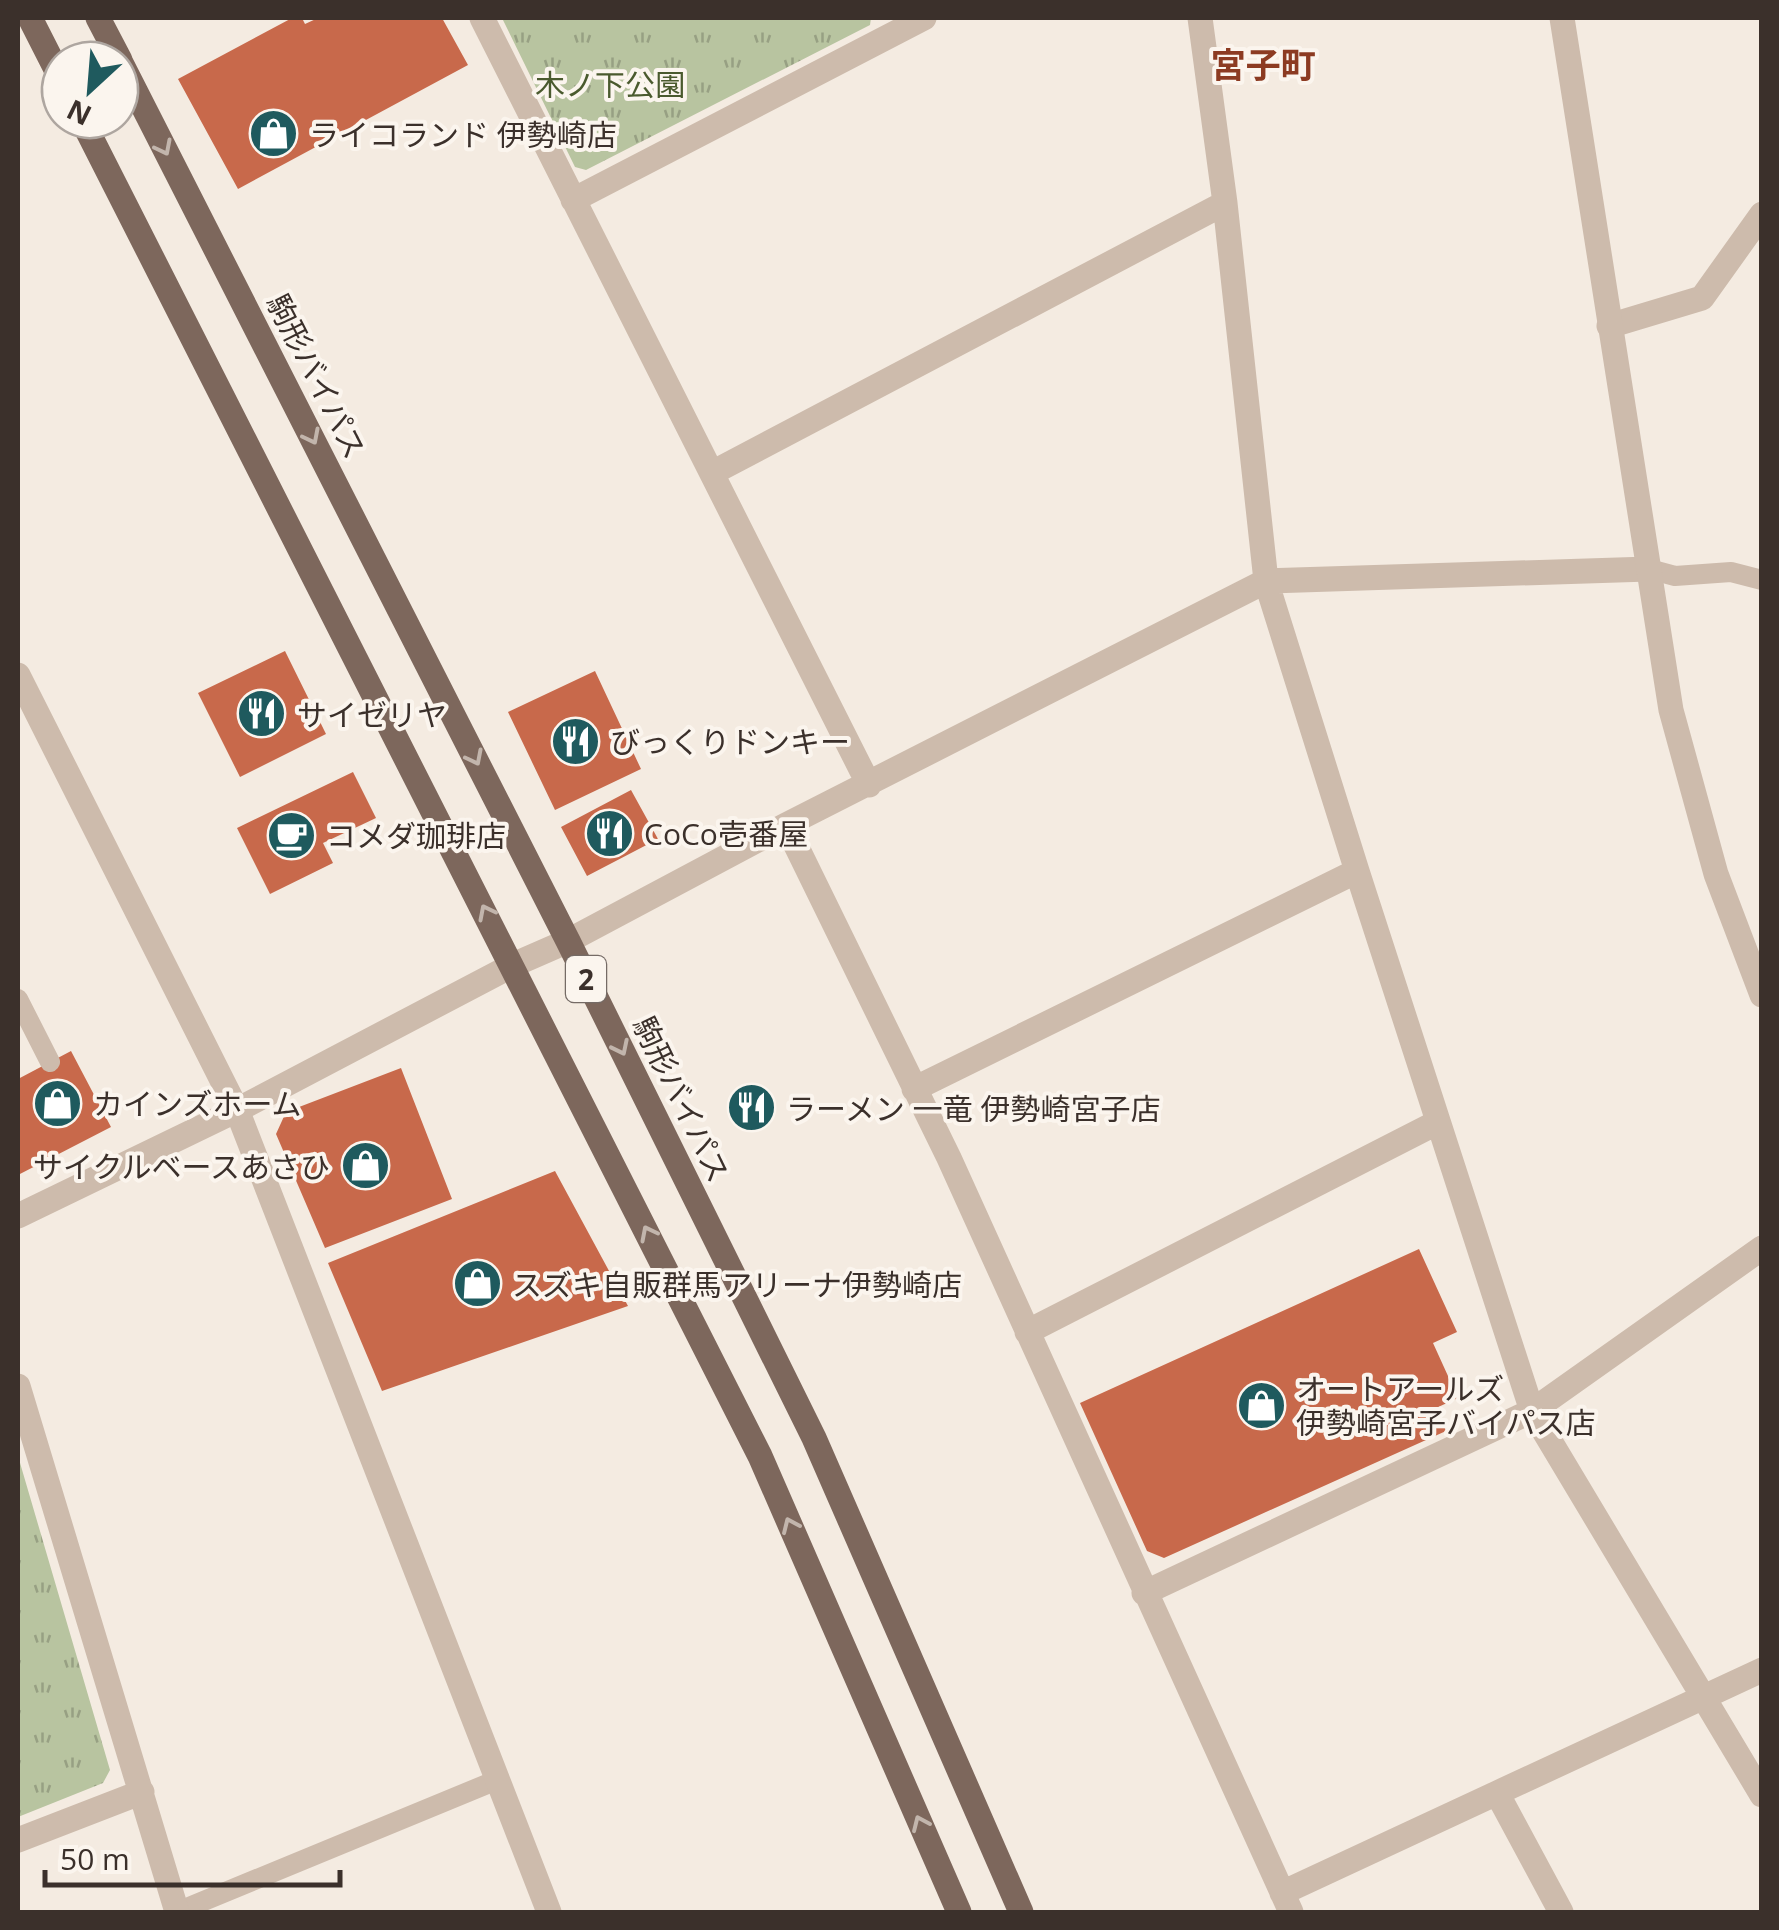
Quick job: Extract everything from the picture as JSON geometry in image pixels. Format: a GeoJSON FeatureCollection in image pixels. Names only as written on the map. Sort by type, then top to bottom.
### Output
{"type":"FeatureCollection","features":[{"type":"Feature","properties":{"kind":"main road","name":"駒形バイパス"},"geometry":{"type":"LineString","coordinates":[[140,99],[568,942],[814,1438],[1021,1912]]}},
{"type":"Feature","properties":{"kind":"main road","name":"2"},"geometry":{"type":"LineString","coordinates":[[92,140],[760,1456],[959,1912]]}},
{"type":"Feature","properties":{"kind":"street"},"geometry":{"type":"LineString","coordinates":[[482,18],[869,785]]}},
{"type":"Feature","properties":{"kind":"street"},"geometry":{"type":"LineString","coordinates":[[1200,18],[1225,202],[1266,581],[1357,870],[1532,1411],[1762,1795]]}},
{"type":"Feature","properties":{"kind":"street"},"geometry":{"type":"LineString","coordinates":[[1562,18],[1672,710],[1716,874],[1762,995]]}},
{"type":"Feature","properties":{"kind":"street"},"geometry":{"type":"LineString","coordinates":[[573,200],[910,21]]}},
{"type":"Feature","properties":{"kind":"street"},"geometry":{"type":"LineString","coordinates":[[712,473],[1225,202]]}},
{"type":"Feature","properties":{"kind":"street"},"geometry":{"type":"LineString","coordinates":[[1610,326],[1702,298],[1762,214]]}},
{"type":"Feature","properties":{"kind":"street"},"geometry":{"type":"LineString","coordinates":[[18,1216],[237,1110],[513,965],[568,942],[786,825],[1266,581],[1649,568]]}},
{"type":"Feature","properties":{"kind":"street"},"geometry":{"type":"LineString","coordinates":[[18,675],[237,1110],[549,1912]]}},
{"type":"Feature","properties":{"kind":"street"},"geometry":{"type":"LineString","coordinates":[[786,825],[914,1088],[1286,1903],[1497,1792],[1762,1670]]}},
{"type":"Feature","properties":{"kind":"street"},"geometry":{"type":"LineString","coordinates":[[914,1088],[1357,870]]}},
{"type":"Feature","properties":{"kind":"street"},"geometry":{"type":"LineString","coordinates":[[1027,1332],[1438,1122]]}},
{"type":"Feature","properties":{"kind":"street"},"geometry":{"type":"LineString","coordinates":[[1144,1594],[1532,1411],[1762,1248]]}},
{"type":"Feature","properties":{"kind":"street"},"geometry":{"type":"LineString","coordinates":[[18,1386],[177,1912]]}},
{"type":"Feature","properties":{"kind":"street"},"geometry":{"type":"LineString","coordinates":[[18,1840],[142,1792]]}},
{"type":"Feature","properties":{"kind":"street"},"geometry":{"type":"LineString","coordinates":[[1497,1792],[1561,1912]]}},
{"type":"Feature","properties":{"kind":"lane"},"geometry":{"type":"LineString","coordinates":[[1649,568],[1675,576],[1731,572],[1762,580]]}},
{"type":"Feature","properties":{"kind":"lane"},"geometry":{"type":"LineString","coordinates":[[18,999],[50,1062]]}},
{"type":"Feature","properties":{"kind":"lane"},"geometry":{"type":"LineString","coordinates":[[177,1912],[497,1780]]}},
{"type":"Feature","properties":{"kind":"green space","name":"木ノ下公園"},"geometry":{"type":"Polygon","coordinates":[[[502,18],[871,18],[870,25],[586,170],[575,167],[502,18]]]}},
{"type":"Feature","properties":{"kind":"green space"},"geometry":{"type":"Polygon","coordinates":[[[18,1456],[110,1770],[103,1783],[18,1817],[18,1456]]]}},
{"type":"Feature","properties":{"kind":"building","name":"ライコランド 伊勢崎店"},"geometry":{"type":"Polygon","coordinates":[[[292,18],[302,18],[305,24],[318,18],[442,18],[468,65],[238,189],[178,79],[292,18]]]}},
{"type":"Feature","properties":{"kind":"building","name":"サイゼリヤ"},"geometry":{"type":"Polygon","coordinates":[[[285,651],[326,734],[240,777],[198,693],[285,651]]]}},
{"type":"Feature","properties":{"kind":"building","name":"びっくりドンキー"},"geometry":{"type":"Polygon","coordinates":[[[595,671],[641,769],[555,810],[508,712],[595,671]]]}},
{"type":"Feature","properties":{"kind":"building","name":"コメダ珈琲店"},"geometry":{"type":"Polygon","coordinates":[[[353,772],[376,818],[323,843],[333,863],[270,894],[237,828],[353,772]]]}},
{"type":"Feature","properties":{"kind":"building","name":"CoCo壱番屋"},"geometry":{"type":"Polygon","coordinates":[[[631,790],[658,839],[587,876],[561,827],[631,790]]]}},
{"type":"Feature","properties":{"kind":"building","name":"カインズホーム"},"geometry":{"type":"Polygon","coordinates":[[[71,1051],[111,1127],[18,1175],[18,1079],[71,1051]]]}},
{"type":"Feature","properties":{"kind":"building","name":"サイクルベースあさひ"},"geometry":{"type":"Polygon","coordinates":[[[401,1068],[452,1199],[325,1248],[276,1134],[286,1112],[401,1068]]]}},
{"type":"Feature","properties":{"kind":"building","name":"スズキ自販群馬アリーナ伊勢崎店"},"geometry":{"type":"Polygon","coordinates":[[[555,1171],[628,1306],[382,1391],[328,1263],[555,1171]]]}},
{"type":"Feature","properties":{"kind":"building","name":"オートアールズ 伊勢崎宮子バイパス店"},"geometry":{"type":"Polygon","coordinates":[[[1419,1249],[1457,1332],[1433,1343],[1458,1398],[1436,1408],[1446,1431],[1164,1558],[1147,1551],[1080,1403],[1419,1249]]]}},
{"type":"Feature","properties":{"kind":"place","name":"ライコランド 伊勢崎店"},"geometry":{"type":"Point","coordinates":[274,134]}},
{"type":"Feature","properties":{"kind":"place","name":"サイゼリヤ"},"geometry":{"type":"Point","coordinates":[262,714]}},
{"type":"Feature","properties":{"kind":"place","name":"びっくりドンキー"},"geometry":{"type":"Point","coordinates":[575,741]}},
{"type":"Feature","properties":{"kind":"place","name":"CoCo壱番屋"},"geometry":{"type":"Point","coordinates":[609,833]}},
{"type":"Feature","properties":{"kind":"place","name":"コメダ珈琲店"},"geometry":{"type":"Point","coordinates":[291,835]}},
{"type":"Feature","properties":{"kind":"place","name":"カインズホーム"},"geometry":{"type":"Point","coordinates":[58,1103]}},
{"type":"Feature","properties":{"kind":"place","name":"ラーメン 一竜 伊勢崎宮子店"},"geometry":{"type":"Point","coordinates":[751,1108]}},
{"type":"Feature","properties":{"kind":"place","name":"サイクルベースあさひ"},"geometry":{"type":"Point","coordinates":[365,1166]}},
{"type":"Feature","properties":{"kind":"place","name":"スズキ自販群馬アリーナ伊勢崎店"},"geometry":{"type":"Point","coordinates":[477,1284]}},
{"type":"Feature","properties":{"kind":"place","name":"オートアールズ 伊勢崎宮子バイパス店"},"geometry":{"type":"Point","coordinates":[1261,1405]}},
{"type":"Feature","properties":{"kind":"district","name":"宮子町"},"geometry":{"type":"Point","coordinates":[1263,64]}}]}
